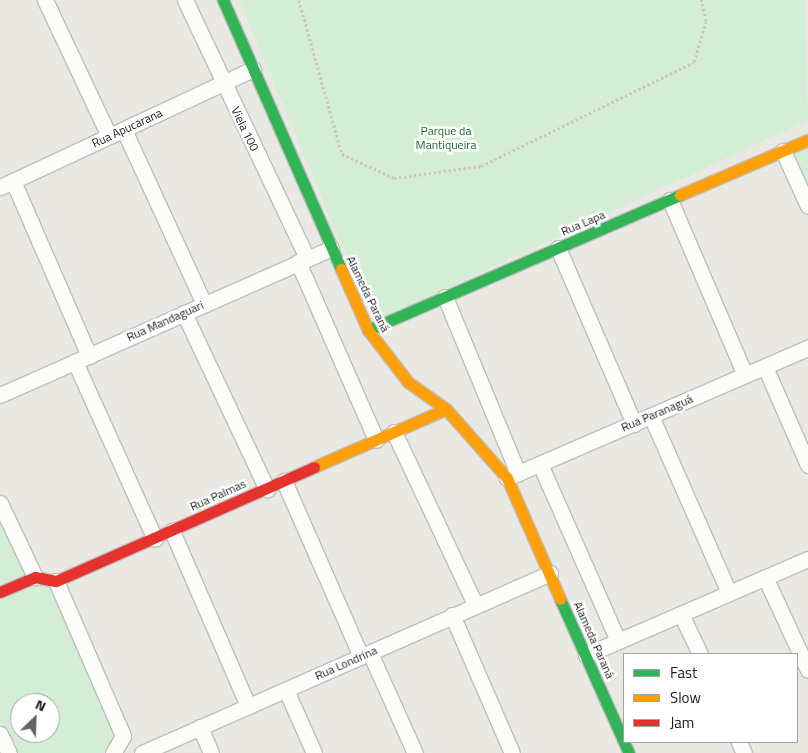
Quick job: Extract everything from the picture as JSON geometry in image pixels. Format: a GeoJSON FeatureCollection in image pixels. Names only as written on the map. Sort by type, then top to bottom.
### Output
{"type":"FeatureCollection","features":[{"type":"Feature","properties":{"kind":"street"},"geometry":{"type":"LineString","coordinates":[[45,0],[109,136]]}},
{"type":"Feature","properties":{"kind":"street","name":"Viela 100"},"geometry":{"type":"LineString","coordinates":[[184,0],[302,260],[376,440]]}},
{"type":"Feature","properties":{"kind":"street","name":"Alameda Paraná"},"geometry":{"type":"LineString","coordinates":[[223,0],[368,330],[408,382],[446,409],[512,476],[550,573],[586,655],[623,751]]}},
{"type":"Feature","properties":{"kind":"street","name":"Rua Apucarana"},"geometry":{"type":"LineString","coordinates":[[7,184],[253,69]]}},
{"type":"Feature","properties":{"kind":"street"},"geometry":{"type":"LineString","coordinates":[[124,130],[204,304]]}},
{"type":"Feature","properties":{"kind":"street","name":"Rua Lapa"},"geometry":{"type":"LineString","coordinates":[[368,330],[808,140]]}},
{"type":"Feature","properties":{"kind":"street"},"geometry":{"type":"LineString","coordinates":[[783,151],[808,206]]}},
{"type":"Feature","properties":{"kind":"street"},"geometry":{"type":"LineString","coordinates":[[7,184],[82,359],[155,539]]}},
{"type":"Feature","properties":{"kind":"street"},"geometry":{"type":"LineString","coordinates":[[670,200],[745,375]]}},
{"type":"Feature","properties":{"kind":"street","name":"Rua Mandaguari"},"geometry":{"type":"LineString","coordinates":[[0,395],[331,248]]}},
{"type":"Feature","properties":{"kind":"street"},"geometry":{"type":"LineString","coordinates":[[558,248],[634,424]]}},
{"type":"Feature","properties":{"kind":"street"},"geometry":{"type":"LineString","coordinates":[[445,297],[512,476]]}},
{"type":"Feature","properties":{"kind":"street"},"geometry":{"type":"LineString","coordinates":[[184,313],[268,489]]}},
{"type":"Feature","properties":{"kind":"street","name":"Rua Paranaguá"},"geometry":{"type":"LineString","coordinates":[[512,476],[808,348]]}},
{"type":"Feature","properties":{"kind":"street"},"geometry":{"type":"LineString","coordinates":[[765,367],[808,464]]}},
{"type":"Feature","properties":{"kind":"street","name":"Rua Palmas"},"geometry":{"type":"LineString","coordinates":[[56,581],[155,539],[446,409]]}},
{"type":"Feature","properties":{"kind":"street"},"geometry":{"type":"LineString","coordinates":[[650,416],[728,593]]}},
{"type":"Feature","properties":{"kind":"street"},"geometry":{"type":"LineString","coordinates":[[394,432],[476,606]]}},
{"type":"Feature","properties":{"kind":"street"},"geometry":{"type":"LineString","coordinates":[[540,464],[618,641]]}},
{"type":"Feature","properties":{"kind":"street"},"geometry":{"type":"LineString","coordinates":[[284,481],[366,655],[416,753]]}},
{"type":"Feature","properties":{"kind":"street"},"geometry":{"type":"LineString","coordinates":[[0,503],[35,577]]}},
{"type":"Feature","properties":{"kind":"street"},"geometry":{"type":"LineString","coordinates":[[172,531],[248,706]]}},
{"type":"Feature","properties":{"kind":"street"},"geometry":{"type":"LineString","coordinates":[[586,655],[808,559]]}},
{"type":"Feature","properties":{"kind":"street","name":"Rua Londrina"},"geometry":{"type":"LineString","coordinates":[[142,753],[550,573]]}},
{"type":"Feature","properties":{"kind":"street"},"geometry":{"type":"LineString","coordinates":[[0,592],[35,577],[56,581],[123,736],[113,753]]}},
{"type":"Feature","properties":{"kind":"street"},"geometry":{"type":"LineString","coordinates":[[765,577],[808,670]]}},
{"type":"Feature","properties":{"kind":"street"},"geometry":{"type":"LineString","coordinates":[[681,614],[700,653]]}},
{"type":"Feature","properties":{"kind":"street"},"geometry":{"type":"LineString","coordinates":[[452,615],[512,753]]}},
{"type":"Feature","properties":{"kind":"street"},"geometry":{"type":"LineString","coordinates":[[286,690],[314,753]]}},
{"type":"Feature","properties":{"kind":"street"},"geometry":{"type":"LineString","coordinates":[[200,728],[211,753]]}},
{"type":"Feature","properties":{"kind":"street"},"geometry":{"type":"LineString","coordinates":[[0,734],[9,753]]}},
{"type":"Feature","properties":{"kind":"path"},"geometry":{"type":"LineString","coordinates":[[298,0],[342,154],[394,178],[481,166],[694,62],[706,21],[701,0]]}},
{"type":"Feature","properties":{"kind":"green space","name":"Parque da Mantiqueira"},"geometry":{"type":"Polygon","coordinates":[[[239,0],[805,0],[808,120],[383,318],[366,303],[239,0]]]}},
{"type":"Feature","properties":{"kind":"green space"},"geometry":{"type":"Polygon","coordinates":[[[808,146],[808,191],[791,153],[808,146]]]}},
{"type":"Feature","properties":{"kind":"green space"},"geometry":{"type":"Polygon","coordinates":[[[0,513],[30,576],[0,588],[0,513]]]}},
{"type":"Feature","properties":{"kind":"green space"},"geometry":{"type":"Polygon","coordinates":[[[35,581],[53,585],[119,734],[107,753],[14,753],[0,722],[0,597],[35,581]]]}},
{"type":"Feature","properties":{"kind":"traffic: fast"},"geometry":{"type":"LineString","coordinates":[[223,0],[341,269]]}},
{"type":"Feature","properties":{"kind":"traffic: fast"},"geometry":{"type":"LineString","coordinates":[[368,330],[680,195]]}},
{"type":"Feature","properties":{"kind":"traffic: fast"},"geometry":{"type":"LineString","coordinates":[[560,599],[623,740]]}},
{"type":"Feature","properties":{"kind":"traffic: fast"},"geometry":{"type":"LineString","coordinates":[[625,743],[629,753]]}},
{"type":"Feature","properties":{"kind":"traffic: slow"},"geometry":{"type":"LineString","coordinates":[[680,195],[808,140]]}},
{"type":"Feature","properties":{"kind":"traffic: slow"},"geometry":{"type":"LineString","coordinates":[[341,269],[368,330],[408,382],[446,409],[507,478],[560,599]]}},
{"type":"Feature","properties":{"kind":"traffic: slow"},"geometry":{"type":"LineString","coordinates":[[314,467],[446,409]]}},
{"type":"Feature","properties":{"kind":"traffic: jam"},"geometry":{"type":"LineString","coordinates":[[0,592],[35,577],[56,581],[314,467]]}}]}
